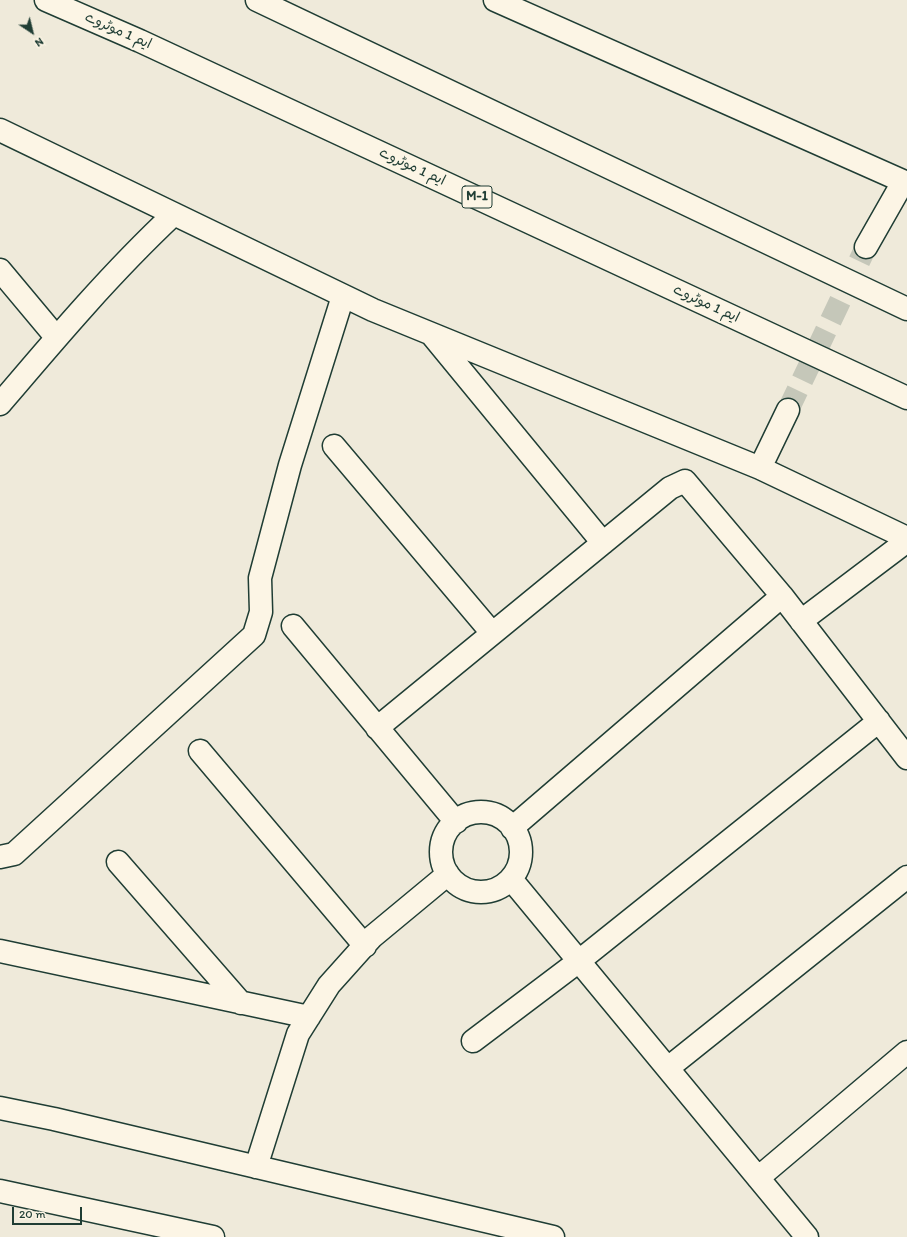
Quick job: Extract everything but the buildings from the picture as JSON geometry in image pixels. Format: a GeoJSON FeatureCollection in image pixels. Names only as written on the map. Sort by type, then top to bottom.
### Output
{"type":"FeatureCollection","features":[{"type":"Feature","properties":{"kind":"main road","name":"ایم 1 موٹروے"},"geometry":{"type":"LineString","coordinates":[[46,0],[148,44],[907,398]]}},
{"type":"Feature","properties":{"kind":"main road"},"geometry":{"type":"LineString","coordinates":[[257,0],[907,309]]}},
{"type":"Feature","properties":{"kind":"main road"},"geometry":{"type":"LineString","coordinates":[[495,0],[905,182],[866,247]]}},
{"type":"Feature","properties":{"kind":"main road"},"geometry":{"type":"LineString","coordinates":[[0,130],[343,296],[431,334],[760,468],[907,539],[801,621]]}},
{"type":"Feature","properties":{"kind":"main road"},"geometry":{"type":"LineString","coordinates":[[4,393],[132,253],[174,214]]}},
{"type":"Feature","properties":{"kind":"main road"},"geometry":{"type":"LineString","coordinates":[[0,270],[56,337]]}},
{"type":"Feature","properties":{"kind":"main road"},"geometry":{"type":"LineString","coordinates":[[0,857],[14,854],[254,635],[261,612],[260,578],[290,465],[343,296]]}},
{"type":"Feature","properties":{"kind":"main road"},"geometry":{"type":"LineString","coordinates":[[431,334],[603,544]]}},
{"type":"Feature","properties":{"kind":"main road"},"geometry":{"type":"LineString","coordinates":[[760,468],[788,410]]}},
{"type":"Feature","properties":{"kind":"main road"},"geometry":{"type":"LineString","coordinates":[[334,446],[492,633]]}},
{"type":"Feature","properties":{"kind":"main road"},"geometry":{"type":"LineString","coordinates":[[377,728],[670,488],[685,481],[782,596],[907,758]]}},
{"type":"Feature","properties":{"kind":"main road"},"geometry":{"type":"LineString","coordinates":[[512,828],[782,596]]}},
{"type":"Feature","properties":{"kind":"main road"},"geometry":{"type":"LineString","coordinates":[[293,626],[456,822]]}},
{"type":"Feature","properties":{"kind":"main road"},"geometry":{"type":"LineString","coordinates":[[473,1041],[579,961],[879,722]]}},
{"type":"Feature","properties":{"kind":"main road"},"geometry":{"type":"LineString","coordinates":[[200,751],[365,946]]}},
{"type":"Feature","properties":{"kind":"main road"},"geometry":{"type":"LineString","coordinates":[[478,812],[494,814],[507,822],[512,828],[517,835],[521,850],[518,865],[510,879],[498,888],[483,892],[467,890],[454,882],[445,870],[441,855],[443,839],[451,826],[463,816],[478,812]]}},
{"type":"Feature","properties":{"kind":"main road"},"geometry":{"type":"LineString","coordinates":[[118,862],[241,1003]]}},
{"type":"Feature","properties":{"kind":"main road"},"geometry":{"type":"LineString","coordinates":[[256,1167],[298,1034],[308,1017],[329,985],[365,946],[413,901],[448,874]]}},
{"type":"Feature","properties":{"kind":"main road"},"geometry":{"type":"LineString","coordinates":[[668,1068],[907,877]]}},
{"type":"Feature","properties":{"kind":"main road"},"geometry":{"type":"LineString","coordinates":[[510,879],[807,1237]]}},
{"type":"Feature","properties":{"kind":"main road"},"geometry":{"type":"LineString","coordinates":[[0,951],[308,1017]]}},
{"type":"Feature","properties":{"kind":"main road"},"geometry":{"type":"LineString","coordinates":[[758,1178],[907,1052]]}},
{"type":"Feature","properties":{"kind":"main road"},"geometry":{"type":"LineString","coordinates":[[0,1108],[554,1237]]}},
{"type":"Feature","properties":{"kind":"main road"},"geometry":{"type":"LineString","coordinates":[[0,1191],[213,1237]]}},
{"type":"Feature","properties":{"kind":"tunnel"},"geometry":{"type":"LineString","coordinates":[[788,410],[866,247]]}}]}
